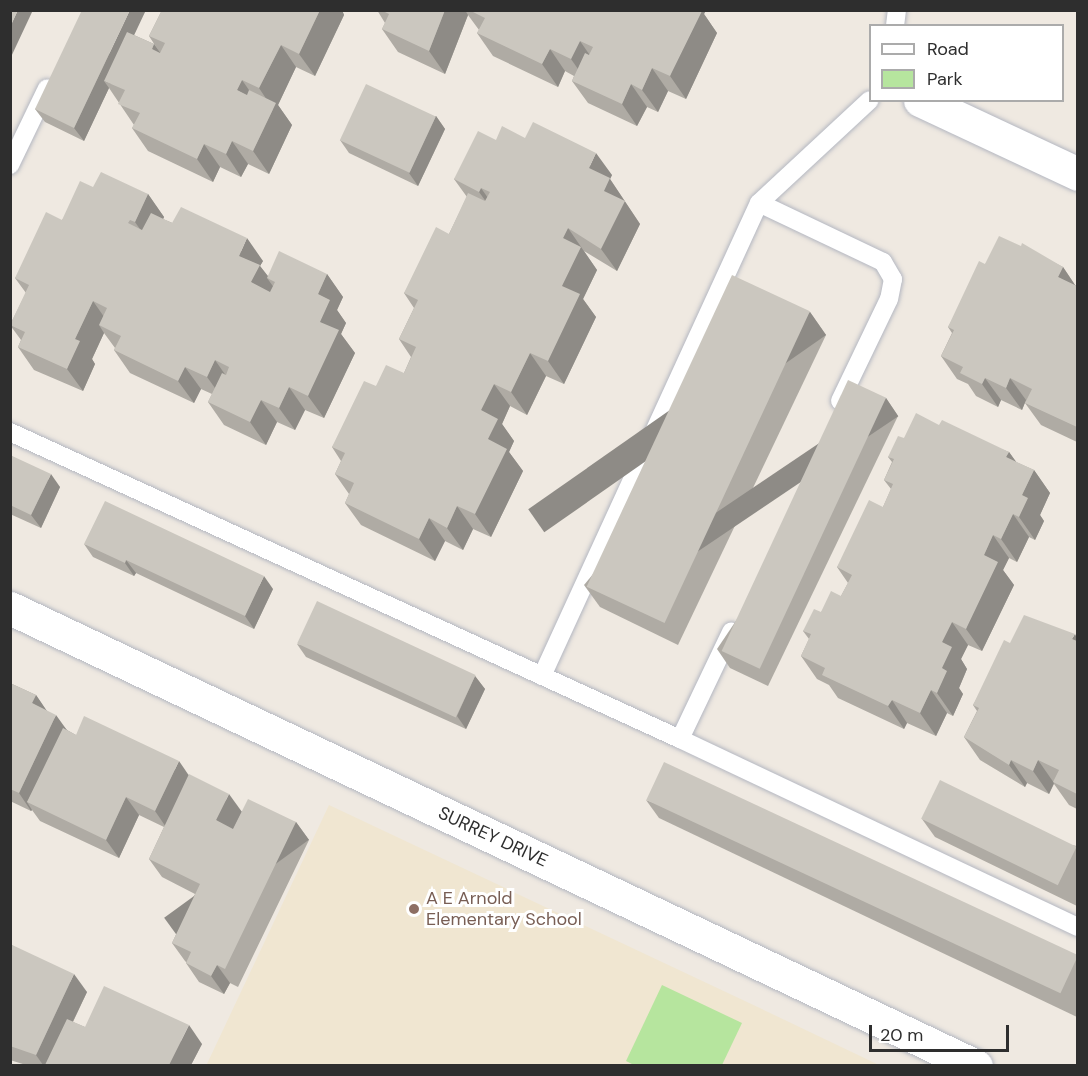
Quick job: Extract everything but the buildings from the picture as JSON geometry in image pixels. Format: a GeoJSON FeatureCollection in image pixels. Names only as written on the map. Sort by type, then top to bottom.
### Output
{"type":"FeatureCollection","features":[{"type":"Feature","properties":{"kind":"street"},"geometry":{"type":"LineString","coordinates":[[924,102],[1077,174]]}},
{"type":"Feature","properties":{"kind":"street","name":"SURREY DRIVE"},"geometry":{"type":"LineString","coordinates":[[10,608],[976,1065]]}},
{"type":"Feature","properties":{"kind":"lane"},"geometry":{"type":"LineString","coordinates":[[10,165],[54,72]]}},
{"type":"Feature","properties":{"kind":"lane"},"geometry":{"type":"LineString","coordinates":[[542,676],[759,203],[869,101]]}},
{"type":"Feature","properties":{"kind":"lane"},"geometry":{"type":"LineString","coordinates":[[759,203],[883,262],[893,279],[890,298],[833,417]]}},
{"type":"Feature","properties":{"kind":"lane"},"geometry":{"type":"LineString","coordinates":[[10,432],[680,739],[1077,927]]}},
{"type":"Feature","properties":{"kind":"lane"},"geometry":{"type":"LineString","coordinates":[[680,739],[741,610]]}},
{"type":"Feature","properties":{"kind":"shaded area","name":"A E Arnold Elementary School"},"geometry":{"type":"Polygon","coordinates":[[[329,805],[768,1012],[879,1065],[206,1066],[329,805]]]}},
{"type":"Feature","properties":{"kind":"green space"},"geometry":{"type":"Polygon","coordinates":[[[662,985],[742,1023],[722,1065],[636,1066],[626,1061],[662,985]]]}},
{"type":"Feature","properties":{"kind":"place","name":"A E Arnold Elementary School"},"geometry":{"type":"Point","coordinates":[414,909]}}]}
